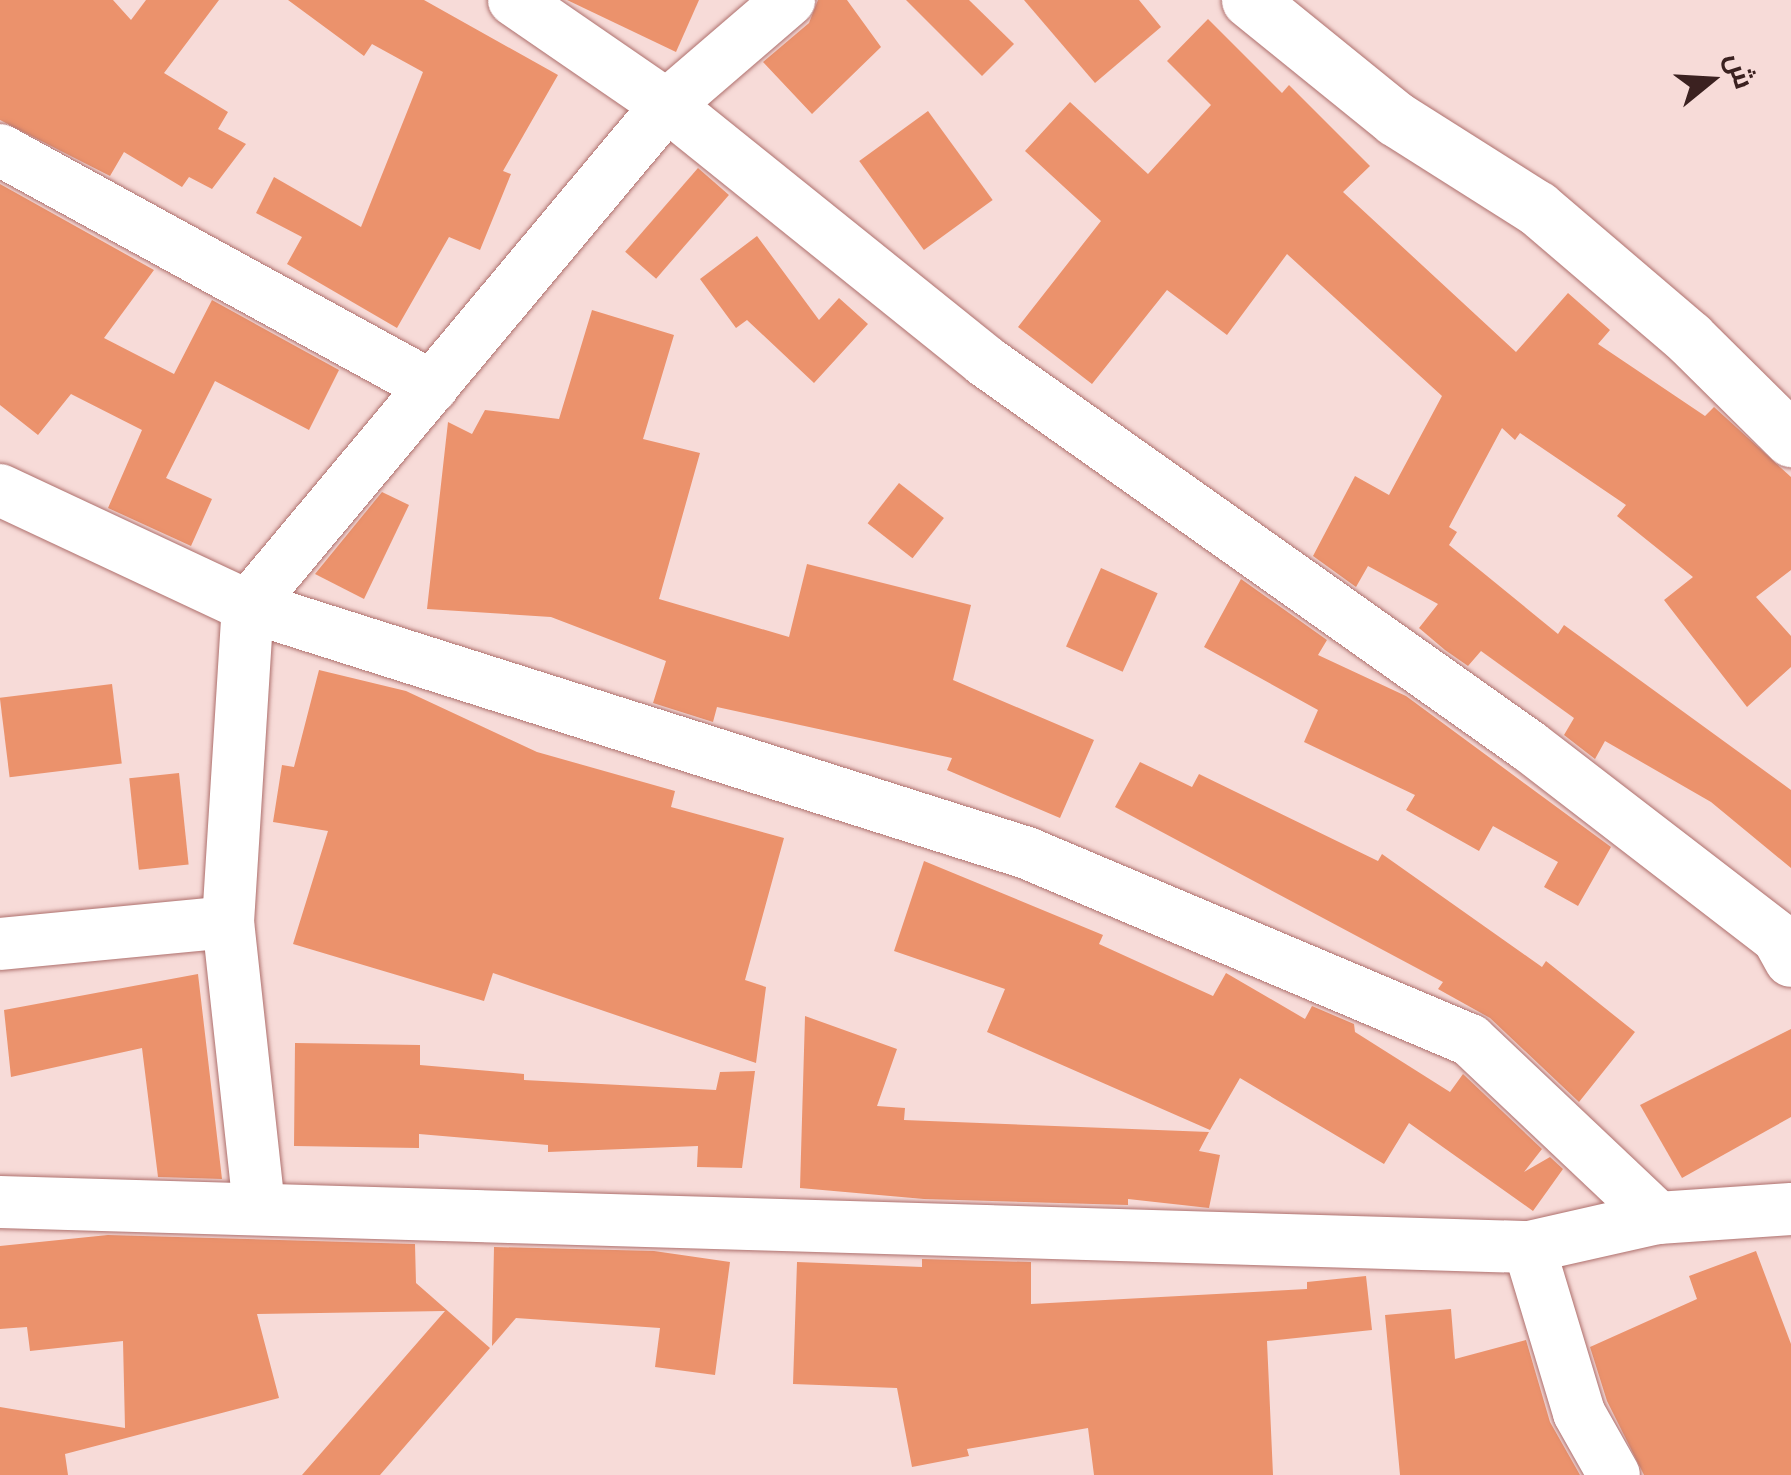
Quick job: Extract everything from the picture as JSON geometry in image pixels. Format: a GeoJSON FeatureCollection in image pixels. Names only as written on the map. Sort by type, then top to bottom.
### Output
{"type":"FeatureCollection","features":[{"type":"Feature","properties":{"kind":"street"},"geometry":{"type":"LineString","coordinates":[[514,0],[667,105],[985,361],[1529,746],[1778,938],[1791,961]]}},
{"type":"Feature","properties":{"kind":"street"},"geometry":{"type":"LineString","coordinates":[[259,1208],[228,922],[248,606],[667,105],[790,0]]}},
{"type":"Feature","properties":{"kind":"street"},"geometry":{"type":"LineString","coordinates":[[1249,0],[1396,119],[1538,208],[1689,338],[1791,439]]}},
{"type":"Feature","properties":{"kind":"street"},"geometry":{"type":"LineString","coordinates":[[0,150],[432,387]]}},
{"type":"Feature","properties":{"kind":"street"},"geometry":{"type":"LineString","coordinates":[[0,490],[248,606],[1027,853],[1470,1040],[1658,1218]]}},
{"type":"Feature","properties":{"kind":"street"},"geometry":{"type":"LineString","coordinates":[[0,944],[228,922]]}},
{"type":"Feature","properties":{"kind":"street"},"geometry":{"type":"LineString","coordinates":[[0,1202],[1529,1247],[1658,1218],[1791,1209]]}},
{"type":"Feature","properties":{"kind":"street"},"geometry":{"type":"LineString","coordinates":[[1529,1247],[1579,1412],[1614,1475]]}},
{"type":"Feature","properties":{"kind":"building"},"geometry":{"type":"Polygon","coordinates":[[[0,0],[113,0],[131,20],[146,0],[219,0],[164,73],[228,112],[218,129],[246,144],[212,189],[189,177],[182,187],[124,152],[110,176],[0,120],[0,0]]]}},
{"type":"Feature","properties":{"kind":"building"},"geometry":{"type":"Polygon","coordinates":[[[288,0],[424,0],[558,75],[503,171],[511,174],[480,250],[449,237],[397,328],[287,264],[302,237],[256,213],[274,177],[361,227],[423,72],[372,44],[364,56],[288,0]]]}},
{"type":"Feature","properties":{"kind":"building"},"geometry":{"type":"Polygon","coordinates":[[[567,0],[699,0],[676,52],[567,0]]]}},
{"type":"Feature","properties":{"kind":"building"},"geometry":{"type":"Polygon","coordinates":[[[818,0],[847,0],[881,47],[812,114],[763,62],[809,23],[818,0]]]}},
{"type":"Feature","properties":{"kind":"building"},"geometry":{"type":"Polygon","coordinates":[[[906,0],[969,0],[1014,44],[982,76],[906,0]]]}},
{"type":"Feature","properties":{"kind":"building"},"geometry":{"type":"Polygon","coordinates":[[[1024,0],[1139,0],[1161,27],[1095,83],[1024,0]]]}},
{"type":"Feature","properties":{"kind":"building"},"geometry":{"type":"Polygon","coordinates":[[[1208,19],[1282,93],[1289,85],[1370,166],[1343,192],[1516,352],[1568,293],[1610,330],[1598,344],[1705,416],[1714,407],[1791,477],[1791,570],[1756,597],[1791,636],[1791,667],[1747,707],[1664,600],[1693,577],[1617,516],[1626,505],[1520,433],[1515,440],[1502,428],[1449,527],[1457,532],[1449,545],[1558,634],[1564,625],[1791,790],[1791,868],[1711,802],[1605,741],[1595,759],[1564,735],[1574,718],[1481,651],[1468,666],[1445,650],[1419,628],[1438,604],[1368,566],[1356,587],[1313,556],[1355,476],[1389,495],[1442,396],[1287,254],[1227,335],[1167,290],[1092,384],[1018,327],[1101,221],[1025,151],[1070,102],[1148,174],[1211,105],[1167,61],[1208,19]]]}},
{"type":"Feature","properties":{"kind":"building"},"geometry":{"type":"Polygon","coordinates":[[[928,111],[993,200],[924,250],[859,161],[928,111]]]}},
{"type":"Feature","properties":{"kind":"building"},"geometry":{"type":"Polygon","coordinates":[[[698,168],[729,195],[656,279],[625,252],[698,168]]]}},
{"type":"Feature","properties":{"kind":"building"},"geometry":{"type":"Polygon","coordinates":[[[0,184],[154,270],[104,338],[174,374],[212,300],[339,370],[309,430],[215,381],[166,478],[212,499],[191,546],[108,508],[142,430],[71,394],[38,435],[0,405],[0,184]]]}},
{"type":"Feature","properties":{"kind":"building"},"geometry":{"type":"Polygon","coordinates":[[[757,236],[819,320],[839,298],[868,324],[814,383],[747,320],[736,328],[700,279],[757,236]]]}},
{"type":"Feature","properties":{"kind":"building"},"geometry":{"type":"Polygon","coordinates":[[[592,310],[674,335],[643,439],[700,453],[659,599],[789,637],[807,564],[971,605],[953,680],[1094,740],[1060,818],[947,770],[952,758],[717,707],[713,722],[653,703],[666,661],[551,617],[427,609],[448,422],[472,434],[485,410],[559,419],[592,310]]]}},
{"type":"Feature","properties":{"kind":"building"},"geometry":{"type":"Polygon","coordinates":[[[899,483],[944,518],[913,558],[868,523],[899,483]]]}},
{"type":"Feature","properties":{"kind":"building"},"geometry":{"type":"Polygon","coordinates":[[[382,492],[409,505],[364,599],[315,574],[382,492]]]}},
{"type":"Feature","properties":{"kind":"building"},"geometry":{"type":"Polygon","coordinates":[[[1101,568],[1158,593],[1123,672],[1066,647],[1101,568]]]}},
{"type":"Feature","properties":{"kind":"building"},"geometry":{"type":"Polygon","coordinates":[[[1241,579],[1327,640],[1318,655],[1406,696],[1611,847],[1578,906],[1544,887],[1558,862],[1493,826],[1479,851],[1406,810],[1415,795],[1304,742],[1318,710],[1204,647],[1241,579]]]}},
{"type":"Feature","properties":{"kind":"building"},"geometry":{"type":"Polygon","coordinates":[[[319,670],[406,691],[537,752],[675,791],[671,807],[784,838],[745,980],[766,987],[756,1063],[493,973],[484,1001],[293,944],[328,831],[273,822],[282,765],[294,767],[319,670]]]}},
{"type":"Feature","properties":{"kind":"building"},"geometry":{"type":"Polygon","coordinates":[[[112,684],[122,763],[10,777],[0,698],[112,684]]]}},
{"type":"Feature","properties":{"kind":"building"},"geometry":{"type":"Polygon","coordinates":[[[1140,762],[1192,787],[1199,774],[1378,861],[1382,854],[1542,967],[1546,961],[1635,1032],[1579,1102],[1490,1018],[1438,989],[1443,982],[1115,807],[1140,762]]]}},
{"type":"Feature","properties":{"kind":"building"},"geometry":{"type":"Polygon","coordinates":[[[179,773],[189,864],[139,870],[129,778],[179,773]]]}},
{"type":"Feature","properties":{"kind":"building"},"geometry":{"type":"Polygon","coordinates":[[[924,861],[1103,935],[1099,944],[1213,996],[1226,973],[1305,1019],[1312,1006],[1354,1024],[1355,1032],[1450,1092],[1463,1074],[1542,1149],[1524,1172],[1550,1157],[1563,1169],[1533,1211],[1409,1123],[1384,1164],[1240,1078],[1210,1130],[987,1032],[1005,989],[894,951],[924,861]]]}},
{"type":"Feature","properties":{"kind":"building"},"geometry":{"type":"Polygon","coordinates":[[[198,974],[222,1179],[158,1177],[142,1048],[11,1077],[4,1010],[198,974]]]}},
{"type":"Feature","properties":{"kind":"building"},"geometry":{"type":"Polygon","coordinates":[[[805,1016],[897,1049],[877,1106],[905,1108],[904,1120],[1209,1132],[1199,1151],[1220,1155],[1209,1208],[1128,1199],[1128,1205],[924,1199],[800,1188],[805,1016]]]}},
{"type":"Feature","properties":{"kind":"building"},"geometry":{"type":"Polygon","coordinates":[[[1791,1029],[1791,1117],[1682,1178],[1640,1105],[1791,1029]]]}},
{"type":"Feature","properties":{"kind":"building"},"geometry":{"type":"Polygon","coordinates":[[[295,1043],[420,1045],[420,1065],[524,1074],[524,1080],[716,1090],[720,1072],[755,1071],[742,1168],[697,1167],[698,1146],[548,1152],[548,1145],[419,1134],[419,1148],[294,1146],[295,1043]]]}},
{"type":"Feature","properties":{"kind":"building"},"geometry":{"type":"Polygon","coordinates":[[[108,1235],[415,1244],[416,1283],[490,1348],[380,1475],[302,1475],[445,1311],[257,1314],[279,1398],[65,1454],[68,1475],[0,1475],[0,1407],[125,1428],[123,1341],[30,1351],[27,1327],[0,1329],[0,1246],[108,1235]]]}},
{"type":"Feature","properties":{"kind":"building"},"geometry":{"type":"Polygon","coordinates":[[[494,1247],[654,1251],[730,1262],[715,1375],[655,1367],[660,1328],[516,1318],[492,1346],[494,1247]]]}},
{"type":"Feature","properties":{"kind":"building"},"geometry":{"type":"Polygon","coordinates":[[[1756,1251],[1791,1344],[1791,1475],[1644,1475],[1607,1401],[1590,1347],[1697,1299],[1689,1276],[1756,1251]]]}},
{"type":"Feature","properties":{"kind":"building"},"geometry":{"type":"Polygon","coordinates":[[[922,1259],[1031,1262],[1031,1304],[1307,1289],[1307,1282],[1366,1276],[1372,1330],[1267,1341],[1273,1475],[1094,1475],[1088,1428],[967,1449],[969,1456],[912,1467],[897,1388],[793,1384],[797,1262],[922,1267],[922,1259]]]}},
{"type":"Feature","properties":{"kind":"building"},"geometry":{"type":"Polygon","coordinates":[[[1451,1309],[1455,1359],[1526,1340],[1550,1422],[1580,1475],[1400,1475],[1385,1315],[1451,1309]]]}}]}
